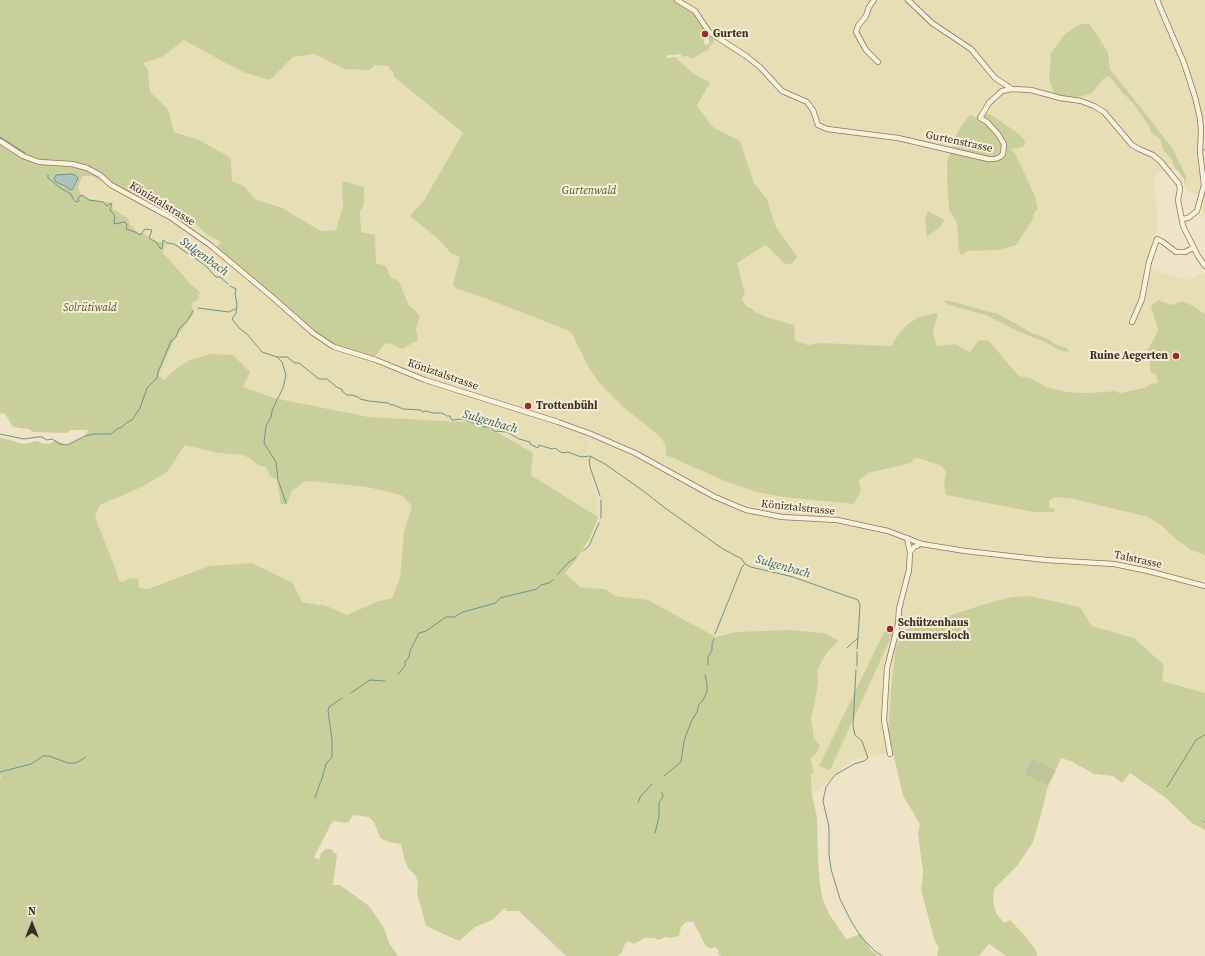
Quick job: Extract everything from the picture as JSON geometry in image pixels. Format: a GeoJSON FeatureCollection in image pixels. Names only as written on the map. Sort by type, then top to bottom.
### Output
{"type":"FeatureCollection","features":[{"type":"Feature","properties":{"kind":"street","name":"Gurtenstrasse"},"geometry":{"type":"LineString","coordinates":[[677,0],[694,12],[709,32],[760,67],[782,91],[807,102],[813,110],[817,123],[824,128],[898,138],[988,159],[1000,158],[1003,154],[1004,144],[998,134],[987,122],[980,118],[986,107],[999,93],[1012,89]]}},
{"type":"Feature","properties":{"kind":"street"},"geometry":{"type":"LineString","coordinates":[[874,0],[856,32],[866,50],[878,62]]}},
{"type":"Feature","properties":{"kind":"street"},"geometry":{"type":"LineString","coordinates":[[908,0],[932,23],[971,49],[995,78],[1012,89],[1037,91],[1060,98],[1088,103],[1101,110],[1132,145],[1162,162],[1179,184],[1180,189],[1178,200],[1185,233],[1205,266]]}},
{"type":"Feature","properties":{"kind":"street"},"geometry":{"type":"LineString","coordinates":[[1158,0],[1184,63],[1195,96],[1200,118],[1200,152],[1204,185],[1197,211],[1188,218],[1182,219]]}},
{"type":"Feature","properties":{"kind":"street","name":"Köniztalstrasse"},"geometry":{"type":"LineString","coordinates":[[0,141],[23,156],[39,162],[72,164],[87,168],[100,175],[111,184],[170,217],[210,244],[313,333],[334,347],[382,363],[425,380],[558,422],[591,434],[635,453],[715,497],[746,510],[782,517],[837,520],[888,531],[922,544],[1006,557],[1065,562]]}},
{"type":"Feature","properties":{"kind":"street"},"geometry":{"type":"LineString","coordinates":[[1132,322],[1142,299],[1149,262],[1157,239],[1176,252],[1194,248]]}},
{"type":"Feature","properties":{"kind":"street"},"geometry":{"type":"LineString","coordinates":[[890,754],[884,720],[887,668],[898,624],[900,603],[909,570],[910,552],[907,538]]}},
{"type":"Feature","properties":{"kind":"street"},"geometry":{"type":"LineString","coordinates":[[910,552],[914,547],[922,544]]}},
{"type":"Feature","properties":{"kind":"street","name":"Talstrasse"},"geometry":{"type":"LineString","coordinates":[[1065,562],[1102,563],[1126,566],[1205,586]]}},
{"type":"Feature","properties":{"kind":"shaded area"},"geometry":{"type":"Polygon","coordinates":[[[686,0],[1205,0],[1205,217],[1197,195],[1187,191],[1185,186],[1186,176],[1164,135],[1110,69],[1108,52],[1089,23],[1081,95],[1091,94],[1104,78],[1109,76],[1132,102],[1149,126],[1151,133],[1160,139],[1164,151],[1171,158],[1175,168],[1154,176],[1158,228],[1144,268],[1187,280],[1205,273],[1205,314],[1193,306],[1171,305],[1159,300],[1151,308],[1158,330],[1153,338],[1148,357],[1150,361],[1150,372],[1156,375],[1158,383],[1120,393],[1114,391],[1085,393],[1068,392],[1046,387],[1031,378],[1020,376],[989,341],[970,352],[955,344],[937,346],[933,333],[938,313],[900,332],[891,346],[880,347],[819,343],[808,345],[795,341],[794,325],[766,317],[747,307],[742,299],[745,294],[737,263],[766,245],[786,265],[767,199],[754,183],[740,141],[713,127],[697,106],[708,89],[698,77],[675,57],[681,55],[683,57],[688,56],[692,59],[705,52],[713,44],[708,30],[684,2],[686,0]],[[980,119],[961,126],[953,142],[946,170],[949,209],[957,223],[959,253],[965,255],[969,251],[999,250],[1016,245],[1032,221],[1034,213],[1038,209],[1035,196],[1016,155],[980,119]],[[928,211],[927,237],[939,228],[945,220],[928,211]]]}},
{"type":"Feature","properties":{"kind":"shaded area"},"geometry":{"type":"Polygon","coordinates":[[[184,40],[211,54],[293,57],[314,54],[344,69],[388,65],[394,77],[463,134],[424,200],[410,216],[438,239],[451,253],[460,257],[457,289],[482,297],[567,330],[572,334],[589,368],[601,385],[623,407],[662,439],[666,447],[666,455],[727,482],[756,492],[859,480],[868,473],[911,463],[914,458],[922,459],[941,466],[946,472],[944,483],[946,495],[1034,512],[1054,512],[1049,508],[1049,501],[1058,497],[1074,499],[1149,517],[1190,550],[1205,555],[1205,693],[1162,681],[1164,665],[1134,638],[1092,626],[1080,607],[1011,597],[949,614],[896,646],[888,731],[892,753],[854,759],[812,795],[811,775],[814,771],[810,758],[819,746],[814,738],[811,718],[818,681],[817,670],[828,651],[839,642],[824,633],[787,630],[736,632],[716,637],[648,600],[616,596],[605,589],[580,587],[566,574],[577,562],[592,536],[599,518],[599,496],[590,472],[588,461],[591,439],[595,437],[587,434],[590,438],[587,464],[598,498],[598,517],[531,475],[481,423],[369,417],[274,398],[243,387],[173,371],[164,380],[159,376],[174,340],[193,313],[191,304],[198,295],[199,291],[191,285],[163,253],[165,243],[151,240],[144,233],[139,233],[130,225],[128,218],[111,208],[105,202],[89,199],[80,193],[78,187],[82,177],[84,176],[92,176],[167,197],[205,233],[221,242],[375,356],[386,343],[394,345],[418,340],[416,328],[420,317],[415,310],[409,306],[399,281],[391,278],[386,266],[376,263],[361,232],[360,211],[363,187],[342,181],[343,207],[336,230],[321,231],[282,208],[255,199],[244,186],[232,181],[197,139],[174,132],[168,109],[150,92],[148,70],[143,63],[162,57],[184,40]]]}},
{"type":"Feature","properties":{"kind":"shaded area"},"geometry":{"type":"Polygon","coordinates":[[[185,445],[219,453],[244,455],[260,466],[266,467],[270,476],[277,480],[287,504],[292,491],[304,482],[310,481],[367,487],[401,495],[412,506],[404,531],[400,578],[392,598],[376,602],[347,615],[327,606],[302,602],[293,583],[252,563],[209,566],[148,589],[139,588],[119,581],[95,517],[100,505],[142,487],[167,472],[185,445]]]}},
{"type":"Feature","properties":{"kind":"green space"},"geometry":{"type":"Polygon","coordinates":[[[0,0],[675,0],[695,13],[703,27],[704,44],[708,45],[709,42],[709,34],[706,31],[714,37],[714,40],[708,51],[703,52],[692,59],[688,56],[683,57],[680,54],[668,55],[666,58],[675,57],[693,73],[710,83],[697,106],[713,127],[740,141],[754,183],[767,199],[776,227],[797,257],[792,263],[786,265],[766,245],[737,263],[745,294],[742,299],[747,307],[766,317],[794,325],[795,341],[808,345],[819,343],[891,346],[900,332],[908,324],[919,317],[938,313],[933,333],[937,346],[955,344],[970,352],[979,340],[989,341],[1019,376],[1031,378],[1046,387],[1068,392],[1085,393],[1114,391],[1120,393],[1158,383],[1156,375],[1150,372],[1148,350],[1158,330],[1151,307],[1154,303],[1159,300],[1171,305],[1182,301],[1205,314],[1205,555],[1191,550],[1177,540],[1162,526],[1148,517],[1074,499],[1058,497],[1053,498],[1049,501],[1049,508],[1055,509],[1054,512],[1034,512],[946,495],[944,483],[946,472],[941,466],[922,459],[914,458],[911,463],[868,473],[859,480],[861,491],[854,504],[784,497],[756,492],[727,482],[666,455],[666,447],[662,439],[623,407],[601,385],[589,368],[572,334],[567,330],[482,297],[457,289],[453,285],[460,257],[451,253],[438,239],[410,216],[424,200],[463,133],[394,77],[388,66],[375,65],[369,70],[344,69],[314,54],[293,57],[270,80],[246,73],[184,40],[162,57],[143,63],[148,70],[150,92],[168,109],[174,132],[197,139],[231,158],[232,181],[244,186],[255,199],[282,208],[321,231],[336,230],[343,207],[342,181],[364,187],[364,205],[360,212],[361,232],[375,235],[376,263],[386,266],[391,278],[399,281],[409,306],[415,310],[420,317],[416,328],[418,340],[402,349],[386,343],[375,356],[366,357],[344,350],[321,339],[215,249],[221,242],[205,233],[195,224],[189,224],[175,214],[167,197],[155,208],[111,184],[103,182],[92,176],[84,176],[82,177],[78,187],[80,193],[89,199],[112,203],[111,208],[128,218],[130,225],[139,233],[144,233],[151,240],[165,243],[163,253],[191,285],[199,291],[199,298],[191,304],[194,313],[174,340],[159,376],[164,380],[173,371],[190,360],[211,354],[233,355],[250,372],[243,387],[274,398],[369,417],[481,423],[533,453],[531,475],[598,517],[590,538],[575,562],[565,573],[580,587],[605,589],[616,596],[648,600],[716,637],[736,632],[787,630],[824,633],[839,641],[828,651],[817,670],[818,681],[811,718],[814,738],[820,746],[815,755],[810,758],[814,771],[811,775],[812,795],[817,817],[820,885],[823,900],[829,914],[846,939],[861,934],[872,951],[879,956],[722,956],[718,954],[719,950],[714,947],[711,949],[706,946],[693,922],[686,922],[681,927],[679,936],[670,938],[665,937],[659,940],[654,938],[644,938],[634,944],[628,941],[618,956],[566,956],[519,911],[506,911],[505,908],[492,920],[475,927],[459,941],[426,926],[417,893],[418,882],[415,875],[408,868],[401,844],[388,842],[380,838],[374,822],[369,817],[353,815],[349,822],[345,823],[334,821],[331,824],[314,857],[319,860],[321,853],[326,849],[331,849],[337,855],[333,885],[340,885],[369,906],[384,928],[389,943],[398,956],[0,956],[0,438],[23,444],[38,441],[41,443],[50,444],[55,440],[66,445],[84,437],[88,430],[70,430],[67,433],[33,432],[29,429],[13,427],[5,414],[0,413],[0,0]],[[65,174],[54,177],[56,182],[70,190],[75,187],[78,178],[73,174],[65,174]],[[185,445],[167,472],[142,487],[100,505],[95,517],[119,581],[123,582],[130,578],[138,579],[139,588],[148,589],[209,566],[252,563],[293,583],[302,602],[327,606],[347,615],[376,602],[392,598],[400,578],[404,531],[412,506],[401,495],[367,487],[310,481],[304,482],[292,491],[287,504],[281,504],[277,480],[270,476],[266,467],[260,466],[244,455],[219,453],[185,445]]]}},
{"type":"Feature","properties":{"kind":"green space"},"geometry":{"type":"Polygon","coordinates":[[[1089,23],[1108,52],[1110,69],[1171,146],[1186,176],[1185,186],[1184,179],[1175,168],[1171,158],[1164,151],[1160,139],[1151,133],[1149,126],[1132,102],[1109,76],[1104,78],[1091,94],[1073,98],[1055,95],[1049,80],[1051,53],[1065,34],[1079,25],[1089,23]]]}},
{"type":"Feature","properties":{"kind":"green space"},"geometry":{"type":"Polygon","coordinates":[[[983,113],[991,115],[1002,122],[1020,135],[1025,141],[1024,147],[1011,149],[1016,155],[1035,196],[1038,209],[1034,213],[1032,221],[1016,245],[999,250],[969,251],[961,255],[959,250],[957,223],[949,209],[947,163],[953,142],[961,126],[970,115],[980,119],[983,113]]]}},
{"type":"Feature","properties":{"kind":"green space"},"geometry":{"type":"Polygon","coordinates":[[[928,211],[945,220],[939,228],[927,237],[925,220],[928,211]]]}},
{"type":"Feature","properties":{"kind":"green space"},"geometry":{"type":"Polygon","coordinates":[[[946,300],[998,314],[1032,333],[1067,348],[1069,351],[1059,350],[986,315],[949,305],[944,302],[946,300]]]}},
{"type":"Feature","properties":{"kind":"green space"},"geometry":{"type":"Polygon","coordinates":[[[1029,596],[1080,607],[1092,626],[1134,638],[1164,665],[1162,681],[1205,693],[1205,830],[1192,823],[1166,798],[1130,773],[1122,783],[1113,776],[1094,774],[1073,762],[1061,758],[1056,770],[1032,758],[1024,774],[1048,786],[1041,814],[1033,842],[1017,866],[994,889],[993,901],[996,913],[1004,923],[1010,920],[1026,937],[1037,952],[1037,956],[1006,956],[989,944],[979,956],[937,956],[939,947],[935,942],[921,890],[923,872],[918,833],[920,824],[903,796],[888,731],[896,645],[906,629],[1011,597],[1029,596]]]}},
{"type":"Feature","properties":{"kind":"green space"},"geometry":{"type":"Polygon","coordinates":[[[885,630],[893,633],[830,770],[819,766],[885,630]]]}},
{"type":"Feature","properties":{"kind":"green space"},"geometry":{"type":"Polygon","coordinates":[[[1032,758],[1056,770],[1048,786],[1024,774],[1032,758]]]}},
{"type":"Feature","properties":{"kind":"water"},"geometry":{"type":"Polygon","coordinates":[[[71,174],[78,178],[73,189],[70,190],[56,182],[54,179],[56,175],[71,174]]]}},
{"type":"Feature","properties":{"kind":"waterway","name":"Sulgenbach"},"geometry":{"type":"LineString","coordinates":[[0,137],[25,153]]}},
{"type":"Feature","properties":{"kind":"waterway","name":"Sulgenbach"},"geometry":{"type":"LineString","coordinates":[[48,175],[48,178],[71,194],[76,202],[79,201],[78,198],[82,195],[89,200],[103,202],[107,206],[111,203],[112,205],[110,210],[115,216],[114,224],[125,222],[127,225],[126,229],[140,235],[145,229],[152,230],[149,238],[156,242],[160,248],[162,249],[163,240],[167,243],[174,244],[202,263],[216,277],[220,277],[228,284]]}},
{"type":"Feature","properties":{"kind":"waterway","name":"Sulgenbach"},"geometry":{"type":"LineString","coordinates":[[230,286],[236,289],[235,294],[237,304],[236,313],[232,319],[262,352],[277,357],[287,357],[295,363],[299,363],[319,379],[327,379],[338,388],[342,389],[342,391],[347,395],[352,395],[369,401],[388,403],[403,409],[442,413],[450,416],[453,420],[461,419],[485,427],[490,427],[494,431],[507,432],[519,439],[530,442],[530,444],[538,448],[539,445],[552,449],[555,448],[563,453],[568,452],[581,457],[590,456],[605,464],[723,549],[742,559],[745,564],[751,567],[793,577],[858,600],[860,605],[858,638],[847,648]]}},
{"type":"Feature","properties":{"kind":"waterway"},"geometry":{"type":"LineString","coordinates":[[198,308],[229,312],[235,309]]}},
{"type":"Feature","properties":{"kind":"waterway"},"geometry":{"type":"LineString","coordinates":[[0,434],[24,439],[42,437],[47,440],[52,439],[60,444],[67,445],[85,436],[94,434],[111,434],[122,427],[132,420],[140,408],[147,388],[157,378],[171,341],[176,337],[179,329],[187,321],[193,311]]}},
{"type":"Feature","properties":{"kind":"waterway"},"geometry":{"type":"LineString","coordinates":[[277,357],[282,362],[286,375],[283,388],[266,426],[264,443],[276,462],[278,479]]}},
{"type":"Feature","properties":{"kind":"waterway"},"geometry":{"type":"LineString","coordinates":[[591,457],[589,460],[590,467],[600,496]]}},
{"type":"Feature","properties":{"kind":"waterway"},"geometry":{"type":"LineString","coordinates":[[278,480],[286,503]]}},
{"type":"Feature","properties":{"kind":"waterway"},"geometry":{"type":"LineString","coordinates":[[601,500],[601,518]]}},
{"type":"Feature","properties":{"kind":"waterway"},"geometry":{"type":"LineString","coordinates":[[583,551],[589,546],[599,523]]}},
{"type":"Feature","properties":{"kind":"waterway"},"geometry":{"type":"LineString","coordinates":[[557,575],[576,557]]}},
{"type":"Feature","properties":{"kind":"waterway"},"geometry":{"type":"LineString","coordinates":[[715,634],[744,565]]}},
{"type":"Feature","properties":{"kind":"waterway"},"geometry":{"type":"LineString","coordinates":[[398,674],[405,666],[405,662],[409,657],[410,651],[419,633],[426,631],[446,617],[454,617],[463,612],[496,603],[500,598],[537,589],[541,585],[549,583],[553,580]]}},
{"type":"Feature","properties":{"kind":"waterway","name":"Sulgenbach"},"geometry":{"type":"LineString","coordinates":[[857,649],[858,638]]}},
{"type":"Feature","properties":{"kind":"waterway"},"geometry":{"type":"LineString","coordinates":[[708,665],[708,657],[712,650],[714,639]]}},
{"type":"Feature","properties":{"kind":"waterway"},"geometry":{"type":"LineString","coordinates":[[857,652],[857,666]]}},
{"type":"Feature","properties":{"kind":"waterway"},"geometry":{"type":"LineString","coordinates":[[856,670],[853,726],[855,735],[862,741],[868,758],[835,775],[826,787],[823,801],[829,827],[829,854],[831,869],[840,899],[861,937],[882,956]]}},
{"type":"Feature","properties":{"kind":"waterway"},"geometry":{"type":"LineString","coordinates":[[664,776],[681,762],[686,735],[697,712],[699,704],[707,692],[705,675]]}},
{"type":"Feature","properties":{"kind":"waterway"},"geometry":{"type":"LineString","coordinates":[[351,693],[370,680],[385,681]]}},
{"type":"Feature","properties":{"kind":"waterway"},"geometry":{"type":"LineString","coordinates":[[315,798],[326,764],[332,757],[332,740],[328,711],[329,707],[342,698]]}},
{"type":"Feature","properties":{"kind":"waterway"},"geometry":{"type":"LineString","coordinates":[[1167,787],[1196,740],[1205,735]]}},
{"type":"Feature","properties":{"kind":"waterway"},"geometry":{"type":"LineString","coordinates":[[0,772],[31,764],[43,756],[49,756],[68,763],[76,763],[86,757]]}},
{"type":"Feature","properties":{"kind":"waterway"},"geometry":{"type":"LineString","coordinates":[[638,803],[640,797],[652,784]]}},
{"type":"Feature","properties":{"kind":"waterway"},"geometry":{"type":"LineString","coordinates":[[655,833],[659,817],[659,802],[663,797],[662,793]]}},
{"type":"Feature","properties":{"kind":"place","name":"Gurten"},"geometry":{"type":"Point","coordinates":[705,34]}},
{"type":"Feature","properties":{"kind":"place","name":"Ruine Aegerten"},"geometry":{"type":"Point","coordinates":[1176,356]}},
{"type":"Feature","properties":{"kind":"place","name":"Trottenbühl"},"geometry":{"type":"Point","coordinates":[528,406]}},
{"type":"Feature","properties":{"kind":"place","name":"Schützenhaus Gummersloch"},"geometry":{"type":"Point","coordinates":[890,629]}},
{"type":"Feature","properties":{"kind":"park label","name":"Gurtenwald"},"geometry":{"type":"Point","coordinates":[589,191]}},
{"type":"Feature","properties":{"kind":"park label","name":"Solrütiwald"},"geometry":{"type":"Point","coordinates":[90,308]}}]}
